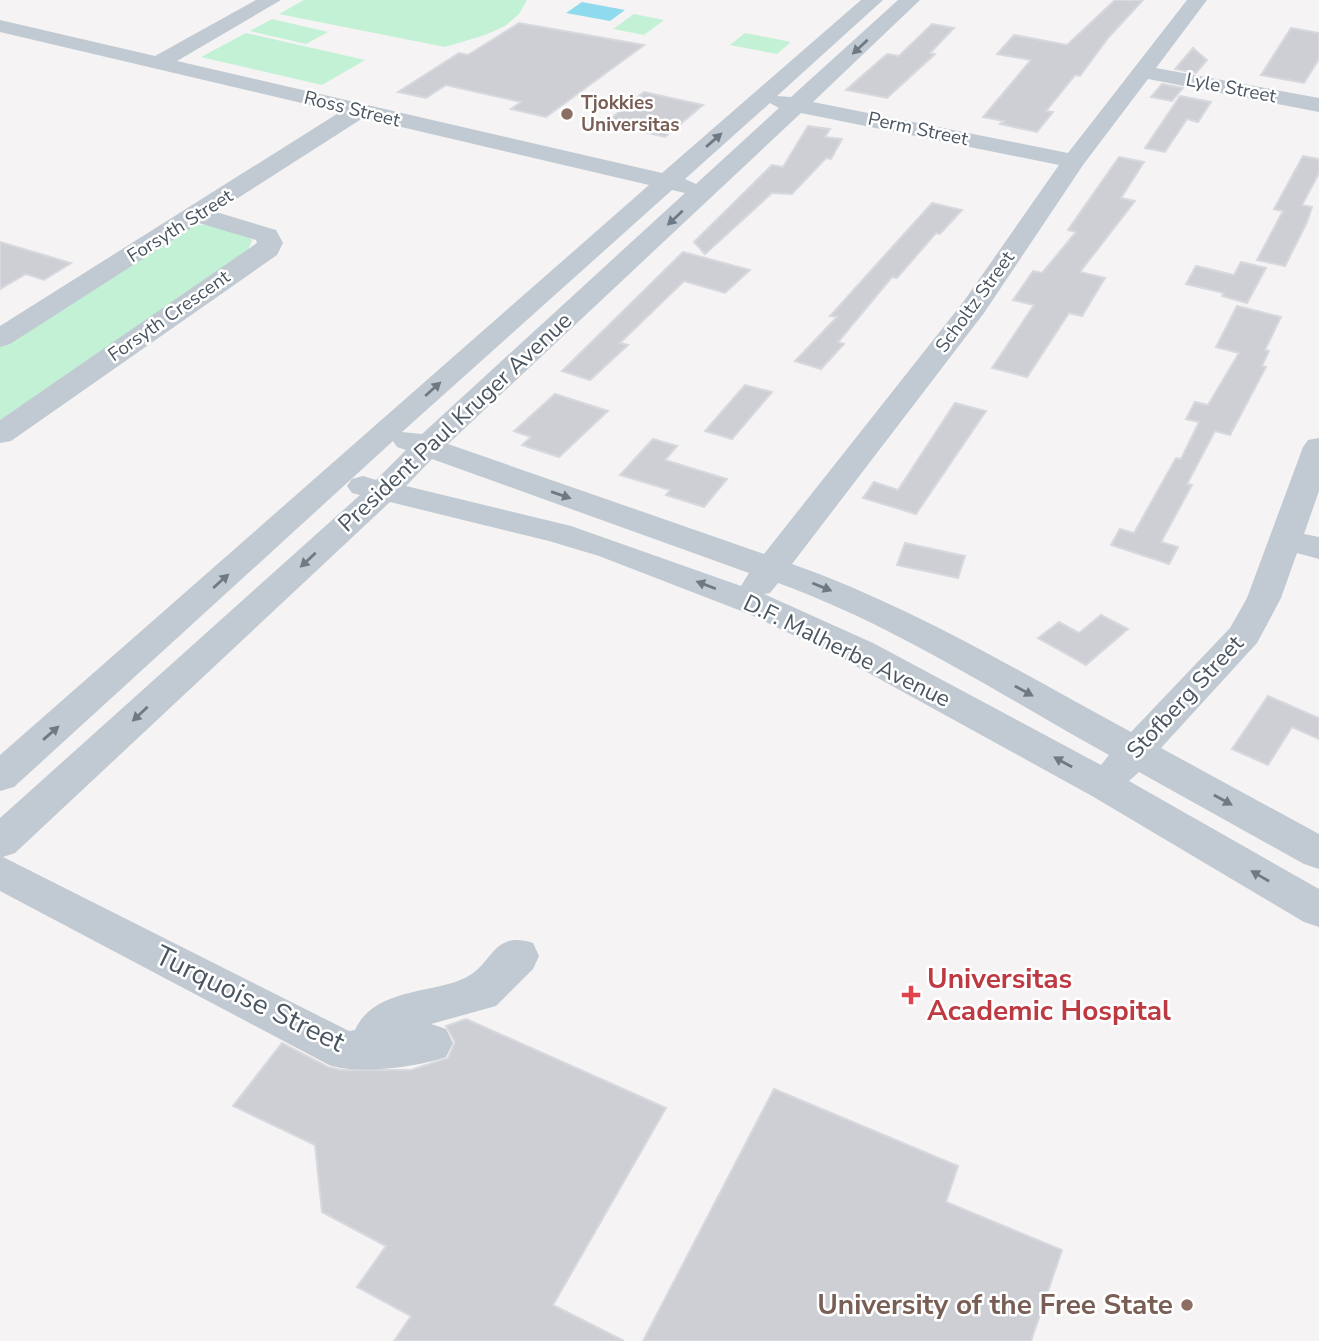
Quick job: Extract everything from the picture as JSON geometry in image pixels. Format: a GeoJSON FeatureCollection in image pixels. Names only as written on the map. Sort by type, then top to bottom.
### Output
{"type":"FeatureCollection","features":[{"type":"Feature","properties":{"kind":"street"},"geometry":{"type":"LineString","coordinates":[[159,61],[271,0]]}},
{"type":"Feature","properties":{"kind":"street","name":"President Paul Kruger Avenue"},"geometry":{"type":"LineString","coordinates":[[0,777],[873,0]]}},
{"type":"Feature","properties":{"kind":"street","name":"President Paul Kruger Avenue"},"geometry":{"type":"LineString","coordinates":[[0,842],[382,492],[458,416],[909,0]]}},
{"type":"Feature","properties":{"kind":"street","name":"Scholtz Street"},"geometry":{"type":"LineString","coordinates":[[746,600],[974,307],[1074,161],[1197,0]]}},
{"type":"Feature","properties":{"kind":"street","name":"Ross Street"},"geometry":{"type":"LineString","coordinates":[[0,26],[159,61],[358,111],[668,180],[703,191]]}},
{"type":"Feature","properties":{"kind":"street","name":"Lyle Street"},"geometry":{"type":"LineString","coordinates":[[1144,72],[1319,105]]}},
{"type":"Feature","properties":{"kind":"street","name":"Perm Street"},"geometry":{"type":"LineString","coordinates":[[763,98],[1074,161]]}},
{"type":"Feature","properties":{"kind":"street","name":"Forsyth Street"},"geometry":{"type":"LineString","coordinates":[[6,328],[198,215],[358,111]]}},
{"type":"Feature","properties":{"kind":"street","name":"Forsyth Crescent"},"geometry":{"type":"LineString","coordinates":[[0,434],[268,249],[270,243],[267,235],[198,215]]}},
{"type":"Feature","properties":{"kind":"street"},"geometry":{"type":"LineString","coordinates":[[458,416],[471,444],[512,477]]}},
{"type":"Feature","properties":{"kind":"street","name":"D.F. Malherbe Avenue"},"geometry":{"type":"LineString","coordinates":[[383,434],[428,446],[831,590],[895,621],[1319,853]]}},
{"type":"Feature","properties":{"kind":"street","name":"Stofberg Street"},"geometry":{"type":"LineString","coordinates":[[1105,786],[1134,751],[1244,635],[1264,598],[1319,447]]}},
{"type":"Feature","properties":{"kind":"street","name":"D.F. Malherbe Avenue"},"geometry":{"type":"LineString","coordinates":[[342,471],[355,482],[382,492],[559,533],[746,600],[860,652],[1105,786],[1319,910]]}},
{"type":"Feature","properties":{"kind":"street"},"geometry":{"type":"LineString","coordinates":[[1285,539],[1319,548]]}},
{"type":"Feature","properties":{"kind":"street","name":"Turquoise Street"},"geometry":{"type":"LineString","coordinates":[[0,872],[345,1051],[430,1044],[378,1030],[417,1008],[480,993],[517,956]]}},
{"type":"Feature","properties":{"kind":"green space"},"geometry":{"type":"Polygon","coordinates":[[[304,0],[527,0],[519,14],[505,26],[445,47],[279,14],[304,0]]]}},
{"type":"Feature","properties":{"kind":"green space"},"geometry":{"type":"Polygon","coordinates":[[[634,14],[664,20],[644,35],[613,29],[634,14]]]}},
{"type":"Feature","properties":{"kind":"green space"},"geometry":{"type":"Polygon","coordinates":[[[272,19],[328,32],[306,44],[250,31],[272,19]]]}},
{"type":"Feature","properties":{"kind":"green space"},"geometry":{"type":"Polygon","coordinates":[[[246,33],[365,60],[322,85],[201,57],[246,33]]]}},
{"type":"Feature","properties":{"kind":"green space"},"geometry":{"type":"Polygon","coordinates":[[[745,33],[791,42],[777,54],[730,45],[745,33]]]}},
{"type":"Feature","properties":{"kind":"green space"},"geometry":{"type":"Polygon","coordinates":[[[210,224],[243,232],[252,240],[247,253],[0,420],[0,344],[190,226],[210,224]]]}},
{"type":"Feature","properties":{"kind":"water"},"geometry":{"type":"Polygon","coordinates":[[[582,2],[625,10],[610,21],[566,13],[582,2]]]}},
{"type":"Feature","properties":{"kind":"building"},"geometry":{"type":"Polygon","coordinates":[[[1115,0],[1143,0],[1108,38],[1080,76],[1075,75],[1046,111],[1053,112],[1037,132],[1000,124],[1004,121],[983,117],[1031,60],[997,54],[1014,35],[1067,45],[1115,0]]]}},
{"type":"Feature","properties":{"kind":"building"},"geometry":{"type":"Polygon","coordinates":[[[519,23],[644,45],[546,117],[511,109],[521,102],[446,85],[426,98],[398,92],[459,53],[468,55],[519,23]]]}},
{"type":"Feature","properties":{"kind":"building"},"geometry":{"type":"Polygon","coordinates":[[[932,24],[954,28],[930,53],[935,54],[887,98],[846,90],[887,54],[899,56],[932,24]]]}},
{"type":"Feature","properties":{"kind":"building"},"geometry":{"type":"Polygon","coordinates":[[[1291,28],[1319,33],[1319,59],[1304,83],[1261,75],[1291,28]]]}},
{"type":"Feature","properties":{"kind":"building"},"geometry":{"type":"Polygon","coordinates":[[[1193,48],[1207,60],[1196,73],[1175,69],[1193,48]]]}},
{"type":"Feature","properties":{"kind":"building"},"geometry":{"type":"Polygon","coordinates":[[[1162,84],[1183,88],[1172,101],[1151,97],[1162,84]]]}},
{"type":"Feature","properties":{"kind":"building"},"geometry":{"type":"Polygon","coordinates":[[[644,92],[703,105],[665,137],[605,123],[644,92]]]}},
{"type":"Feature","properties":{"kind":"building"},"geometry":{"type":"Polygon","coordinates":[[[1180,96],[1211,102],[1198,122],[1187,119],[1165,152],[1145,148],[1180,96]]]}},
{"type":"Feature","properties":{"kind":"building"},"geometry":{"type":"Polygon","coordinates":[[[808,126],[830,129],[825,137],[842,139],[831,159],[826,158],[792,194],[772,193],[705,254],[694,242],[772,165],[783,167],[808,126]]]}},
{"type":"Feature","properties":{"kind":"building"},"geometry":{"type":"Polygon","coordinates":[[[1303,156],[1319,159],[1319,173],[1302,205],[1312,207],[1307,222],[1285,266],[1257,260],[1283,211],[1274,209],[1303,156]]]}},
{"type":"Feature","properties":{"kind":"building"},"geometry":{"type":"Polygon","coordinates":[[[1119,157],[1144,162],[1121,198],[1135,201],[1080,272],[1105,278],[1082,316],[1069,313],[1027,377],[992,368],[1034,305],[1013,300],[1033,271],[1042,273],[1076,232],[1068,230],[1119,157]]]}},
{"type":"Feature","properties":{"kind":"building"},"geometry":{"type":"Polygon","coordinates":[[[932,203],[962,210],[940,234],[936,233],[897,278],[892,277],[838,342],[844,344],[821,369],[795,361],[837,317],[830,316],[932,203]]]}},
{"type":"Feature","properties":{"kind":"building"},"geometry":{"type":"Polygon","coordinates":[[[0,242],[71,263],[44,280],[26,274],[0,289],[0,242]]]}},
{"type":"Feature","properties":{"kind":"building"},"geometry":{"type":"Polygon","coordinates":[[[683,252],[750,270],[725,293],[684,281],[620,343],[628,345],[590,380],[562,371],[683,252]]]}},
{"type":"Feature","properties":{"kind":"building"},"geometry":{"type":"Polygon","coordinates":[[[1241,262],[1266,268],[1247,303],[1222,296],[1224,293],[1186,284],[1196,266],[1234,275],[1241,262]]]}},
{"type":"Feature","properties":{"kind":"building"},"geometry":{"type":"Polygon","coordinates":[[[1237,306],[1281,317],[1265,350],[1269,351],[1262,366],[1266,367],[1230,435],[1215,431],[1187,484],[1192,485],[1161,542],[1178,547],[1169,564],[1111,545],[1120,529],[1134,533],[1176,458],[1181,459],[1199,422],[1186,419],[1195,402],[1208,405],[1239,353],[1216,347],[1237,306]]]}},
{"type":"Feature","properties":{"kind":"building"},"geometry":{"type":"Polygon","coordinates":[[[745,385],[772,392],[732,439],[705,431],[745,385]]]}},
{"type":"Feature","properties":{"kind":"building"},"geometry":{"type":"Polygon","coordinates":[[[555,394],[608,411],[559,457],[522,445],[531,437],[514,431],[555,394]]]}},
{"type":"Feature","properties":{"kind":"building"},"geometry":{"type":"Polygon","coordinates":[[[955,403],[986,411],[916,514],[863,498],[874,482],[898,490],[955,403]]]}},
{"type":"Feature","properties":{"kind":"building"},"geometry":{"type":"Polygon","coordinates":[[[653,439],[677,446],[665,460],[727,479],[704,507],[666,495],[670,490],[620,475],[653,439]]]}},
{"type":"Feature","properties":{"kind":"building"},"geometry":{"type":"Polygon","coordinates":[[[905,543],[965,556],[958,578],[897,565],[905,543]]]}},
{"type":"Feature","properties":{"kind":"building"},"geometry":{"type":"Polygon","coordinates":[[[1101,615],[1128,629],[1086,665],[1038,638],[1059,622],[1079,633],[1101,615]]]}},
{"type":"Feature","properties":{"kind":"building"},"geometry":{"type":"Polygon","coordinates":[[[1268,696],[1319,718],[1319,739],[1292,727],[1268,765],[1232,749],[1268,696]]]}},
{"type":"Feature","properties":{"kind":"building"},"geometry":{"type":"Polygon","coordinates":[[[466,1019],[666,1108],[553,1305],[624,1341],[394,1341],[411,1316],[357,1287],[386,1246],[322,1212],[315,1145],[233,1106],[282,1043],[328,1067],[341,1070],[411,1070],[448,1058],[455,1042],[446,1026],[466,1019]]]}},
{"type":"Feature","properties":{"kind":"building"},"geometry":{"type":"Polygon","coordinates":[[[774,1089],[958,1166],[946,1202],[1062,1250],[1031,1341],[643,1341],[774,1089]]]}},
{"type":"Feature","properties":{"kind":"place","name":"Tjokkies Universitas"},"geometry":{"type":"Point","coordinates":[567,114]}},
{"type":"Feature","properties":{"kind":"place","name":"Universitas Academic Hospital"},"geometry":{"type":"Point","coordinates":[911,995]}},
{"type":"Feature","properties":{"kind":"place","name":"University of the Free State"},"geometry":{"type":"Point","coordinates":[1187,1305]}}]}
